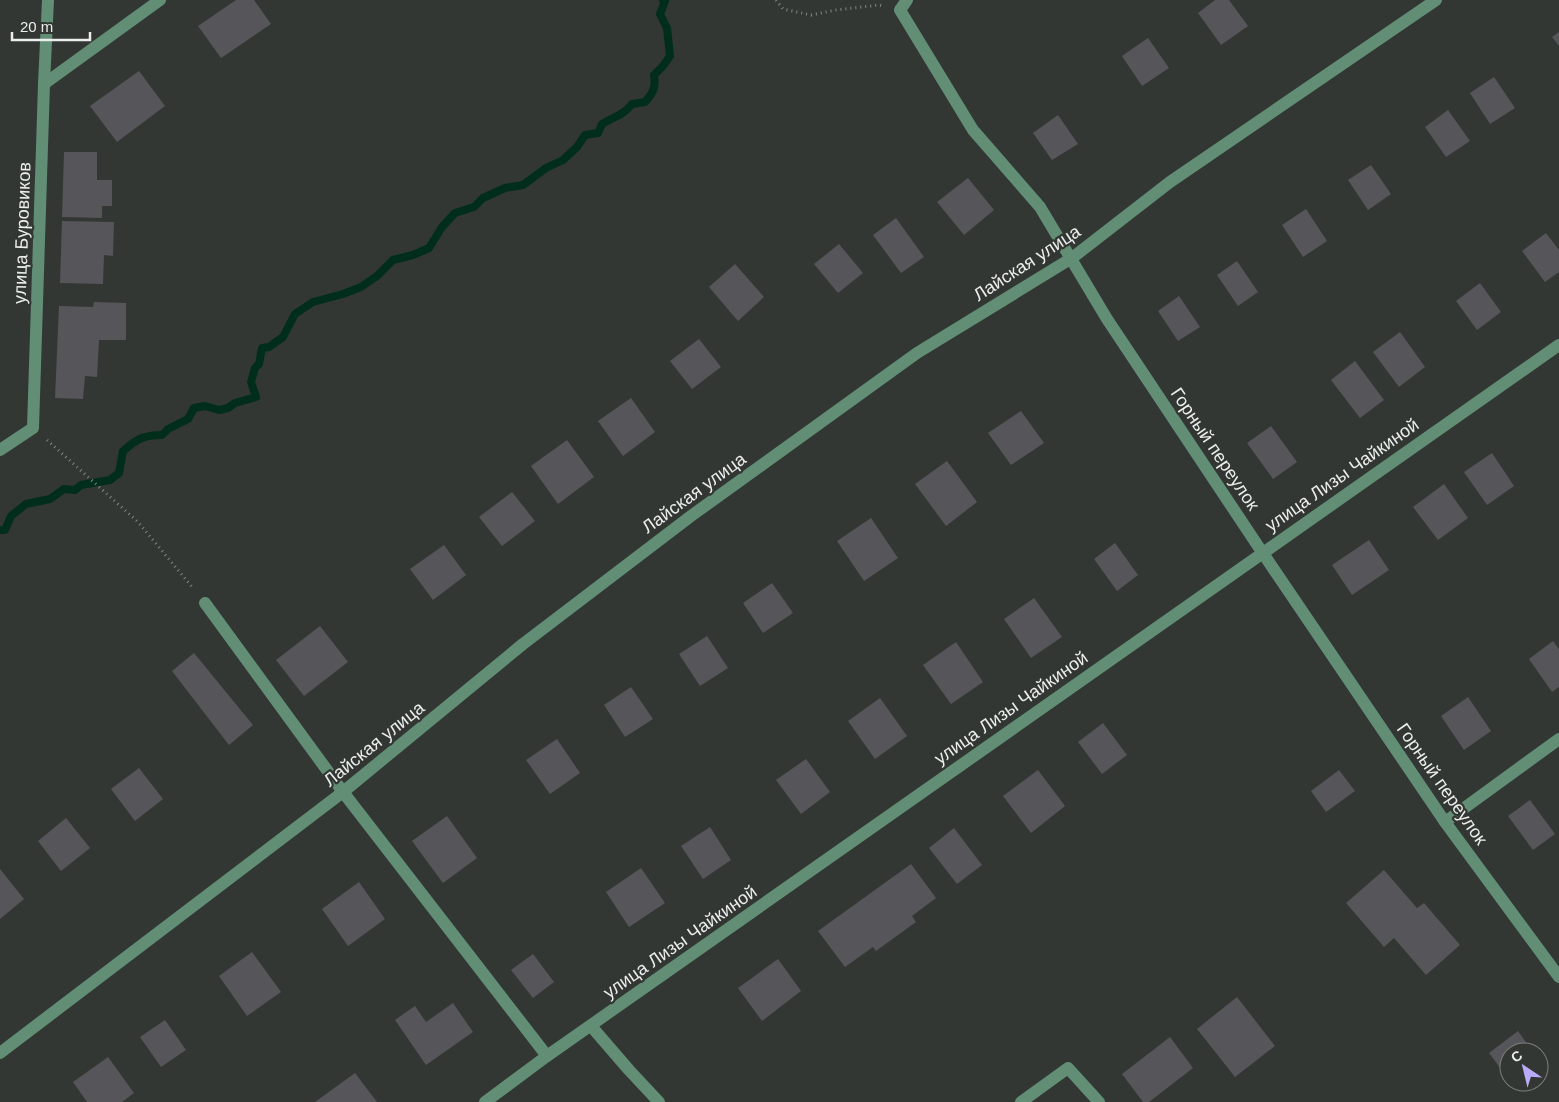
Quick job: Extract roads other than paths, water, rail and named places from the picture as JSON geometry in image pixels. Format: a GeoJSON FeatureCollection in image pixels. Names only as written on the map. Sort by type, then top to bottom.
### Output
{"type":"FeatureCollection","features":[{"type":"Feature","properties":{"kind":"street","name":"улица Буровиков"},"geometry":{"type":"LineString","coordinates":[[0,450],[34,428],[48,0]]}},
{"type":"Feature","properties":{"kind":"street"},"geometry":{"type":"LineString","coordinates":[[44,84],[160,0]]}},
{"type":"Feature","properties":{"kind":"street","name":"Лайская улица"},"geometry":{"type":"LineString","coordinates":[[0,1053],[343,792],[523,644],[691,516],[917,353],[1072,258],[1170,182],[1436,0]]}},
{"type":"Feature","properties":{"kind":"street","name":"Горный переулок"},"geometry":{"type":"LineString","coordinates":[[903,5],[973,130],[1040,206],[1112,327],[1262,552],[1445,822],[1559,977]]}},
{"type":"Feature","properties":{"kind":"street","name":"улица Лизы Чайкиной"},"geometry":{"type":"LineString","coordinates":[[485,1102],[547,1056],[1262,552],[1559,345]]}},
{"type":"Feature","properties":{"kind":"street"},"geometry":{"type":"LineString","coordinates":[[205,603],[343,792],[547,1056]]}},
{"type":"Feature","properties":{"kind":"street"},"geometry":{"type":"LineString","coordinates":[[1445,822],[1559,739]]}},
{"type":"Feature","properties":{"kind":"street"},"geometry":{"type":"LineString","coordinates":[[591,1026],[659,1102]]}},
{"type":"Feature","properties":{"kind":"street"},"geometry":{"type":"LineString","coordinates":[[1021,1102],[1068,1068],[1099,1102]]}},
{"type":"Feature","properties":{"kind":"waterway"},"geometry":{"type":"LineString","coordinates":[[0,530],[5,530],[11,516],[26,504],[50,499],[64,489],[75,490],[81,485],[110,480],[119,473],[123,451],[132,443],[141,438],[162,435],[168,429],[188,419],[194,408],[205,406],[219,410],[256,397],[251,382],[255,368],[259,364],[262,348],[269,347],[283,337],[295,314],[313,302],[361,287],[377,276],[393,260],[413,255],[429,248],[442,227],[455,213],[474,207],[483,198],[505,188],[523,185],[546,168],[563,160],[577,147],[585,135],[598,133],[602,124],[622,113],[632,104],[645,102],[653,90],[655,83],[654,75],[670,56],[667,28],[660,14],[665,1],[663,0]]}}]}
